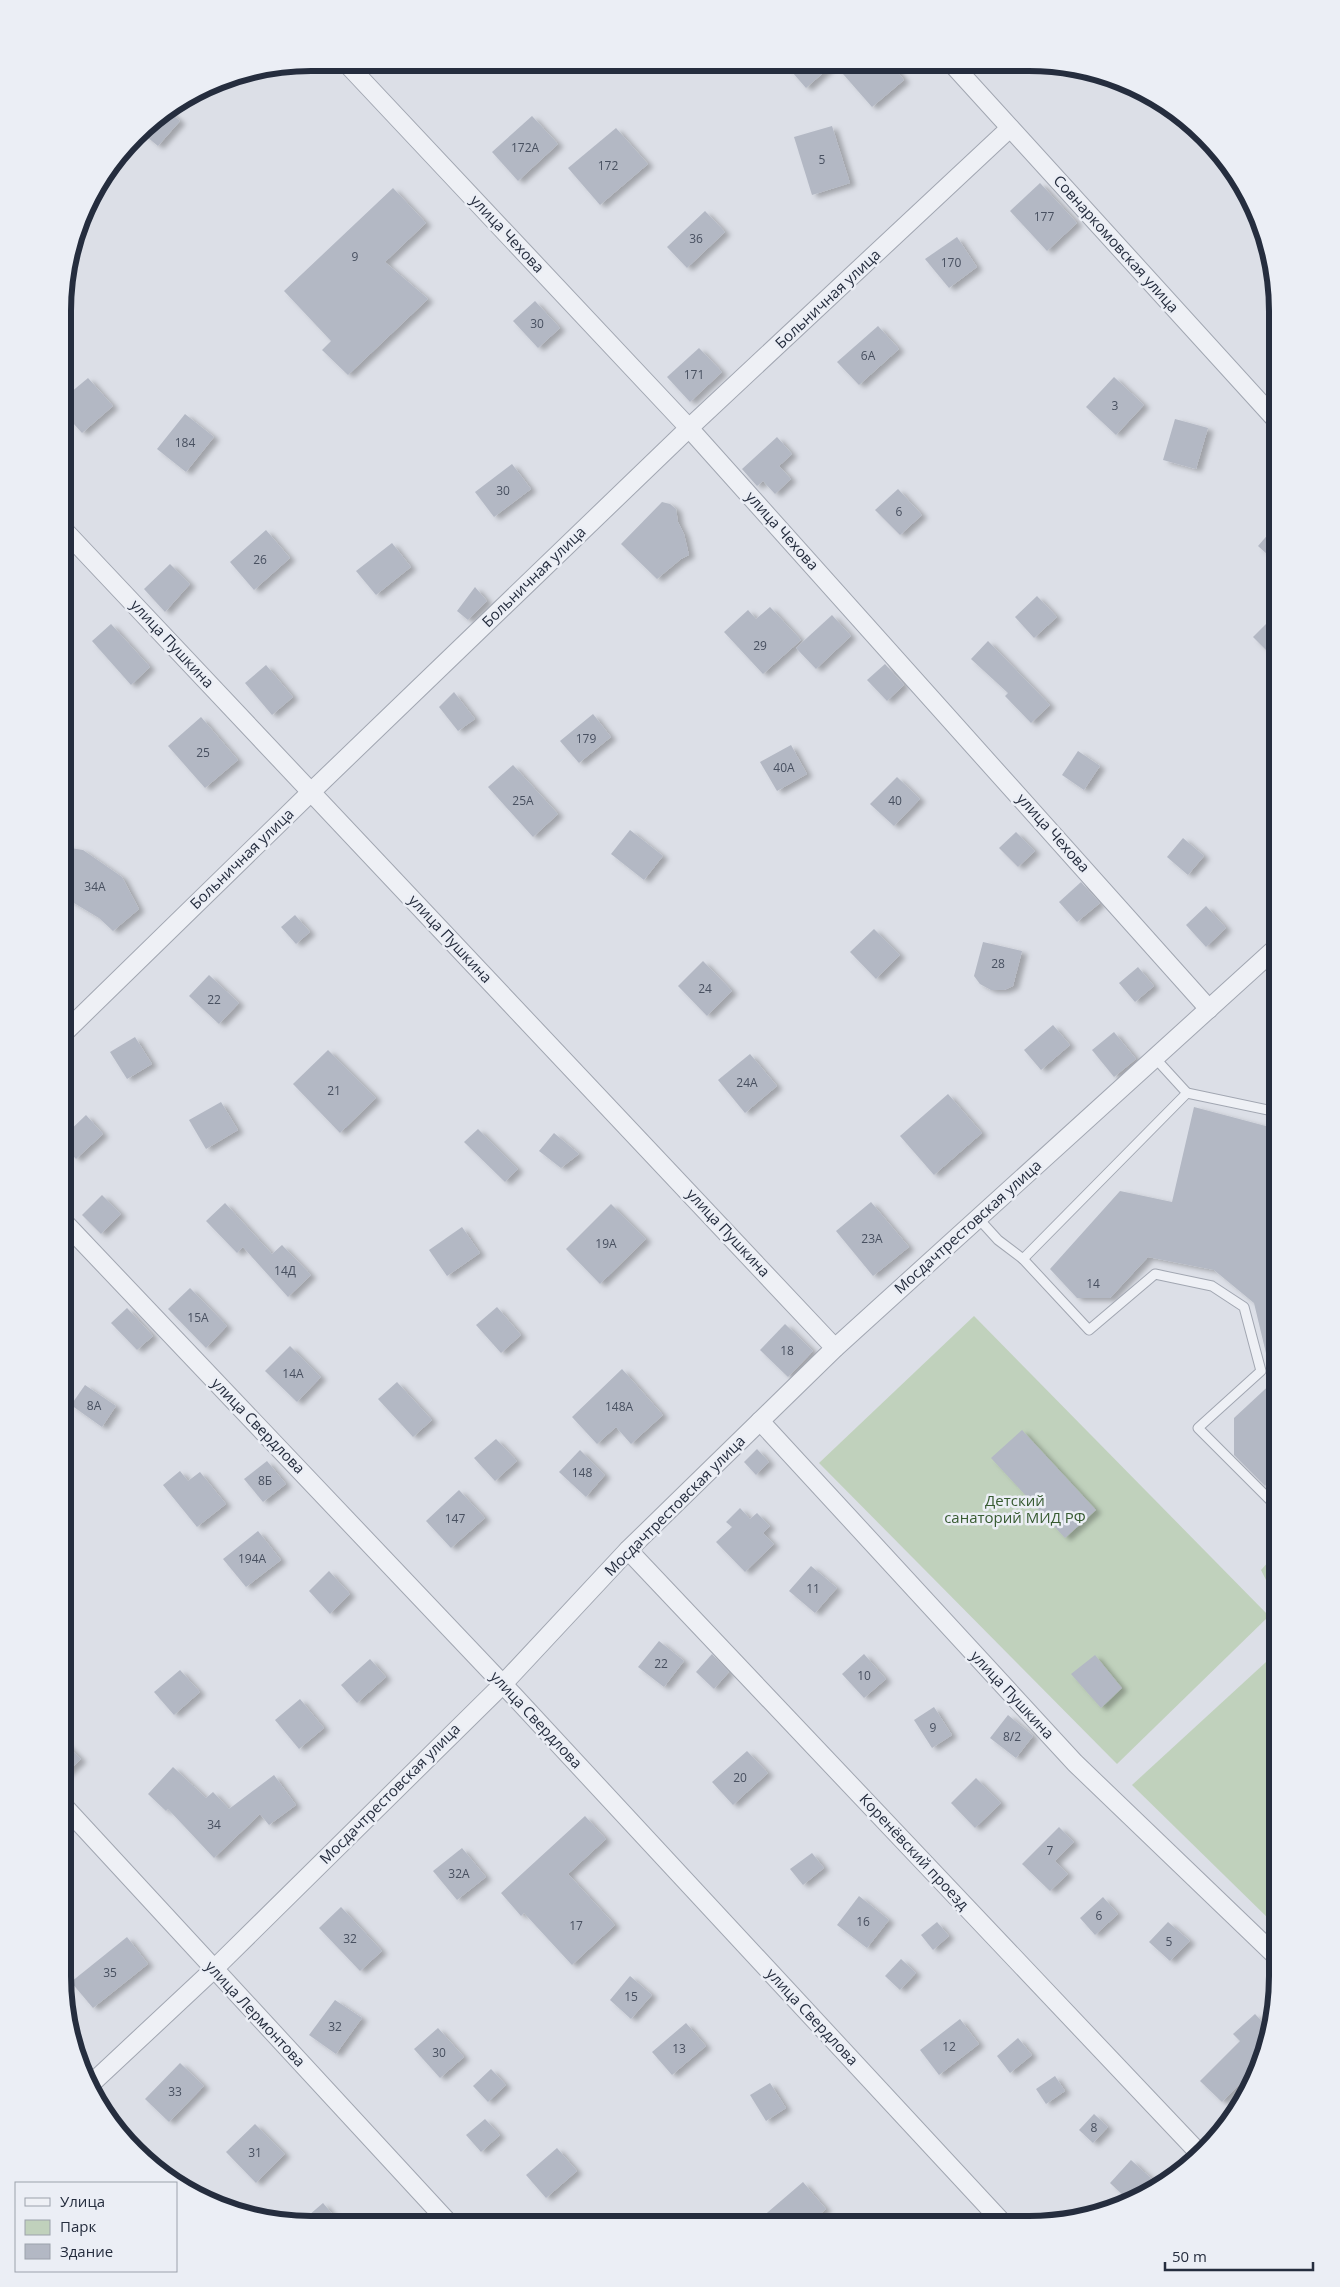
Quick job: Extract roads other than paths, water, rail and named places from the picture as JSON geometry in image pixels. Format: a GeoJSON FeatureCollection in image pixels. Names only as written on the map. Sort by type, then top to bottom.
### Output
{"type":"FeatureCollection","features":[{"type":"Feature","properties":{"kind":"street","name":"улица Чехова"},"geometry":{"type":"LineString","coordinates":[[354,71],[690,428],[1210,1009]]}},
{"type":"Feature","properties":{"kind":"street","name":"Совнаркомовская улица"},"geometry":{"type":"LineString","coordinates":[[959,71],[1269,411]]}},
{"type":"Feature","properties":{"kind":"street","name":"Больничная улица"},"geometry":{"type":"LineString","coordinates":[[71,1027],[311,792],[690,428],[1010,128]]}},
{"type":"Feature","properties":{"kind":"street","name":"улица Пушкина"},"geometry":{"type":"LineString","coordinates":[[71,537],[835,1348]]}},
{"type":"Feature","properties":{"kind":"street","name":"Мосдачтрестовская улица"},"geometry":{"type":"LineString","coordinates":[[95,2080],[214,1969],[503,1684],[628,1550],[835,1348],[1269,954]]}},
{"type":"Feature","properties":{"kind":"street","name":"улица Свердлова"},"geometry":{"type":"LineString","coordinates":[[71,1229],[503,1684],[997,2216]]}},
{"type":"Feature","properties":{"kind":"street","name":"улица Пушкина"},"geometry":{"type":"LineString","coordinates":[[760,1421],[1075,1763],[1269,1949]]}},
{"type":"Feature","properties":{"kind":"street","name":"Коренёвский проезд"},"geometry":{"type":"LineString","coordinates":[[628,1550],[1195,2149]]}},
{"type":"Feature","properties":{"kind":"street","name":"улица Лермонтова"},"geometry":{"type":"LineString","coordinates":[[71,1814],[443,2216]]}},
{"type":"Feature","properties":{"kind":"lane"},"geometry":{"type":"LineString","coordinates":[[1155,1058],[1187,1093],[1269,1110]]}},
{"type":"Feature","properties":{"kind":"lane"},"geometry":{"type":"LineString","coordinates":[[1023,1259],[1187,1093]]}},
{"type":"Feature","properties":{"kind":"lane"},"geometry":{"type":"LineString","coordinates":[[978,1218],[998,1240],[1023,1259],[1089,1330],[1155,1274],[1212,1286],[1244,1307],[1261,1371],[1198,1428],[1269,1499]]}},
{"type":"Feature","properties":{"kind":"park label","name":"Детский санаторий МИД РФ"},"geometry":{"type":"Point","coordinates":[1015,1510]}}]}
